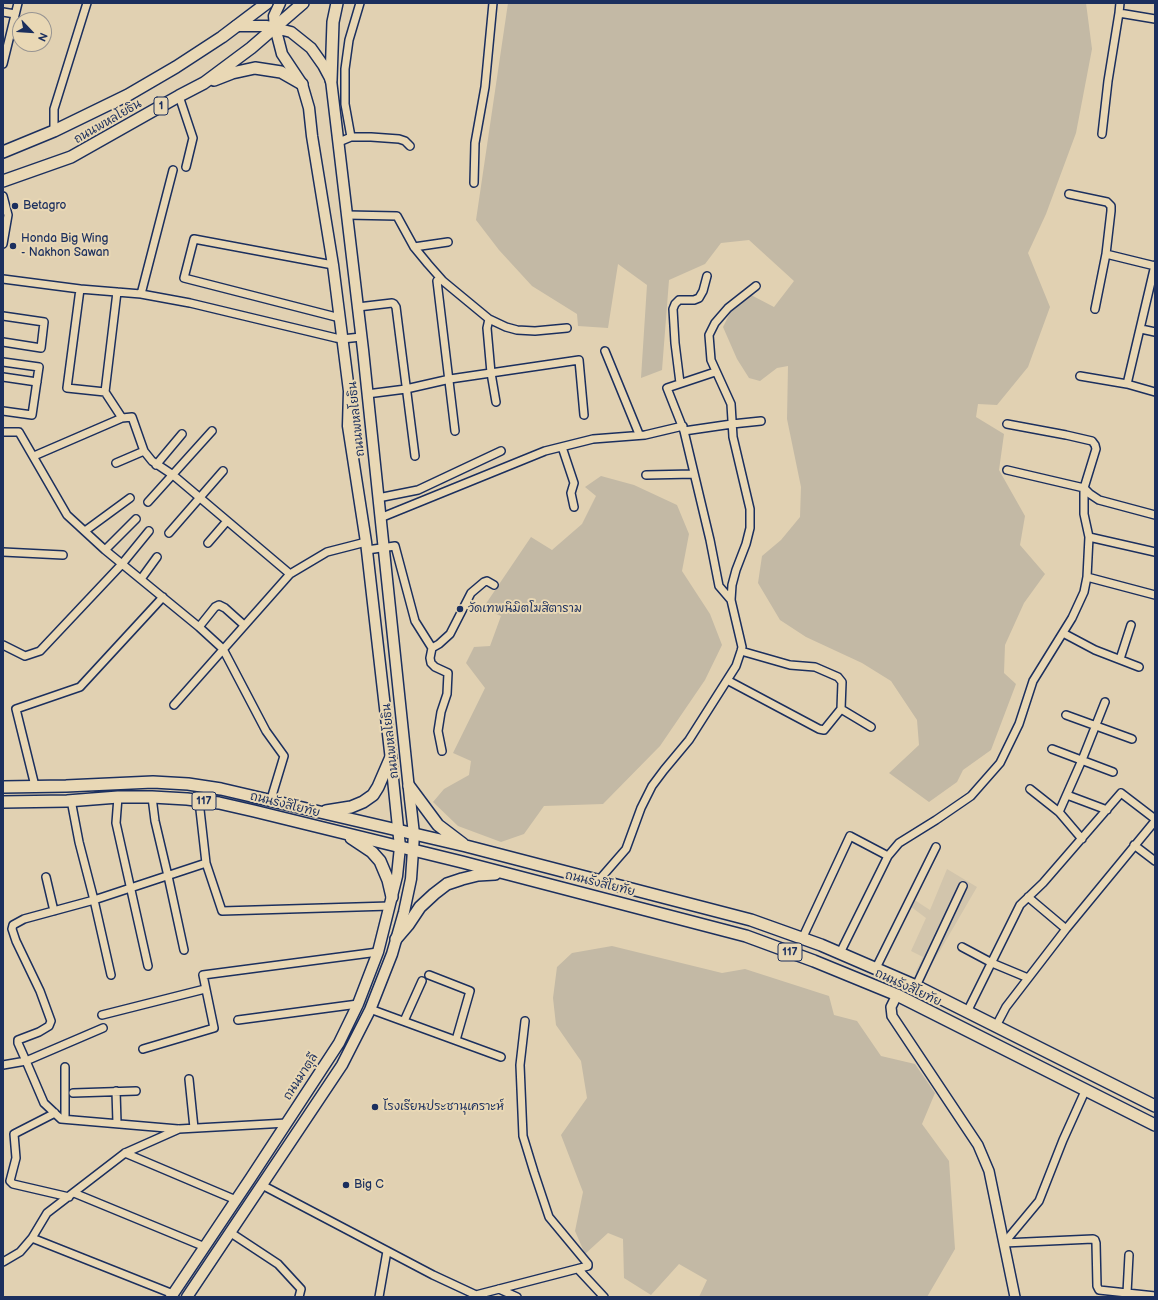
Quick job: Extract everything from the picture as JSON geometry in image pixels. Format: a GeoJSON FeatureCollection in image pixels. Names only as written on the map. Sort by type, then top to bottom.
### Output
{"type":"FeatureCollection","features":[{"type":"Feature","properties":{"kind":"main road","name":"ถนนพหลโยธิน"},"geometry":{"type":"LineString","coordinates":[[3,152],[54,131],[128,95],[176,67],[236,26],[266,3]]}},
{"type":"Feature","properties":{"kind":"main road","name":"ถนนพหลโยธิน"},"geometry":{"type":"LineString","coordinates":[[280,3],[274,16],[275,27],[282,54],[302,84],[309,108],[312,136],[333,265],[349,392],[348,426],[366,546],[400,847]]}},
{"type":"Feature","properties":{"kind":"main road","name":"ถนนพหลโยธิน"},"geometry":{"type":"LineString","coordinates":[[3,181],[71,157],[204,83],[251,48],[303,3]]}},
{"type":"Feature","properties":{"kind":"main road"},"geometry":{"type":"LineString","coordinates":[[331,80],[333,22],[337,3]]}},
{"type":"Feature","properties":{"kind":"main road","name":"ถนนพหลโยธิน"},"geometry":{"type":"LineString","coordinates":[[236,26],[267,26],[290,32],[311,48],[331,80],[358,307],[414,834],[413,850]]}},
{"type":"Feature","properties":{"kind":"main road"},"geometry":{"type":"LineString","coordinates":[[204,83],[232,73],[255,68],[281,72],[302,84]]}},
{"type":"Feature","properties":{"kind":"main road"},"geometry":{"type":"LineString","coordinates":[[321,812],[351,807],[373,795],[391,757]]}},
{"type":"Feature","properties":{"kind":"main road","name":"ถนนรังสิโยทัย"},"geometry":{"type":"LineString","coordinates":[[3,787],[153,782],[188,784],[221,789],[271,799],[466,846],[751,920],[840,953],[916,986],[1155,1106]]}},
{"type":"Feature","properties":{"kind":"main road"},"geometry":{"type":"LineString","coordinates":[[66,786],[69,801]]}},
{"type":"Feature","properties":{"kind":"main road"},"geometry":{"type":"LineString","coordinates":[[409,786],[438,825],[466,846]]}},
{"type":"Feature","properties":{"kind":"main road","name":"ถนนรังสิโยทัย"},"geometry":{"type":"LineString","coordinates":[[3,802],[69,801],[118,797],[152,797],[199,801],[254,810],[746,936],[814,961],[897,995],[1155,1125]]}},
{"type":"Feature","properties":{"kind":"main road"},"geometry":{"type":"LineString","coordinates":[[340,832],[372,852],[380,861],[388,880],[391,902]]}},
{"type":"Feature","properties":{"kind":"main road","name":"ถนนมาตุลี"},"geometry":{"type":"LineString","coordinates":[[172,1296],[339,1042],[358,1004],[378,952],[397,876],[400,847]]}},
{"type":"Feature","properties":{"kind":"main road"},"geometry":{"type":"LineString","coordinates":[[187,1297],[342,1065],[370,1009],[392,954],[411,878],[413,850]]}},
{"type":"Feature","properties":{"kind":"main road"},"geometry":{"type":"LineString","coordinates":[[396,939],[420,908],[447,884],[478,875],[508,874]]}},
{"type":"Feature","properties":{"kind":"main road"},"geometry":{"type":"LineString","coordinates":[[1053,1073],[1060,1058]]}},
{"type":"Feature","properties":{"kind":"main road"},"geometry":{"type":"LineString","coordinates":[[287,1123],[299,1131]]}},
{"type":"Feature","properties":{"kind":"street"},"geometry":{"type":"LineString","coordinates":[[54,131],[54,109],[87,3]]}},
{"type":"Feature","properties":{"kind":"street"},"geometry":{"type":"LineString","coordinates":[[351,137],[345,104],[346,69],[349,40],[360,3]]}},
{"type":"Feature","properties":{"kind":"street"},"geometry":{"type":"LineString","coordinates":[[474,184],[475,143],[485,87],[493,3]]}},
{"type":"Feature","properties":{"kind":"street"},"geometry":{"type":"LineString","coordinates":[[1102,134],[1108,81],[1120,3]]}},
{"type":"Feature","properties":{"kind":"street"},"geometry":{"type":"LineString","coordinates":[[1119,13],[1155,19]]}},
{"type":"Feature","properties":{"kind":"street"},"geometry":{"type":"LineString","coordinates":[[3,64],[12,26]]}},
{"type":"Feature","properties":{"kind":"street"},"geometry":{"type":"LineString","coordinates":[[179,96],[193,138],[186,167]]}},
{"type":"Feature","properties":{"kind":"street"},"geometry":{"type":"LineString","coordinates":[[339,142],[351,137],[399,139],[405,141],[410,146]]}},
{"type":"Feature","properties":{"kind":"street"},"geometry":{"type":"LineString","coordinates":[[141,294],[173,170]]}},
{"type":"Feature","properties":{"kind":"street"},"geometry":{"type":"LineString","coordinates":[[1069,194],[1107,202],[1111,206],[1106,254],[1095,309]]}},
{"type":"Feature","properties":{"kind":"street"},"geometry":{"type":"LineString","coordinates":[[3,196],[8,215],[3,244]]}},
{"type":"Feature","properties":{"kind":"street"},"geometry":{"type":"LineString","coordinates":[[347,215],[398,216],[414,247],[443,281],[489,319],[506,327],[517,330],[535,331],[567,328]]}},
{"type":"Feature","properties":{"kind":"street"},"geometry":{"type":"LineString","coordinates":[[333,265],[194,239],[184,278],[340,318]]}},
{"type":"Feature","properties":{"kind":"street"},"geometry":{"type":"LineString","coordinates":[[414,247],[448,242]]}},
{"type":"Feature","properties":{"kind":"street"},"geometry":{"type":"LineString","coordinates":[[1106,254],[1155,266],[1127,384]]}},
{"type":"Feature","properties":{"kind":"street"},"geometry":{"type":"LineString","coordinates":[[680,383],[675,344],[673,309],[679,300],[694,300],[699,298],[703,291],[707,276]]}},
{"type":"Feature","properties":{"kind":"street"},"geometry":{"type":"LineString","coordinates":[[3,279],[80,289],[141,294],[190,302],[324,336],[342,339],[361,337]]}},
{"type":"Feature","properties":{"kind":"street"},"geometry":{"type":"LineString","coordinates":[[436,281],[450,379],[455,431]]}},
{"type":"Feature","properties":{"kind":"street"},"geometry":{"type":"LineString","coordinates":[[599,880],[626,849],[652,786],[689,740],[736,666],[741,652],[742,647],[731,600],[732,585],[750,528],[750,509],[733,437],[731,404],[715,372],[711,360],[709,336],[715,323],[728,308],[756,286]]}},
{"type":"Feature","properties":{"kind":"street"},"geometry":{"type":"LineString","coordinates":[[80,289],[67,388],[105,392]]}},
{"type":"Feature","properties":{"kind":"street"},"geometry":{"type":"LineString","coordinates":[[117,292],[105,392],[122,418]]}},
{"type":"Feature","properties":{"kind":"street"},"geometry":{"type":"LineString","coordinates":[[358,307],[384,303],[394,304],[415,456]]}},
{"type":"Feature","properties":{"kind":"street"},"geometry":{"type":"LineString","coordinates":[[3,316],[44,322],[41,348],[3,342]]}},
{"type":"Feature","properties":{"kind":"street"},"geometry":{"type":"LineString","coordinates":[[489,319],[487,328],[491,373],[496,402]]}},
{"type":"Feature","properties":{"kind":"street"},"geometry":{"type":"LineString","coordinates":[[1141,329],[1155,332]]}},
{"type":"Feature","properties":{"kind":"street"},"geometry":{"type":"LineString","coordinates":[[605,351],[640,434]]}},
{"type":"Feature","properties":{"kind":"street"},"geometry":{"type":"LineString","coordinates":[[367,394],[406,389],[450,379],[579,360],[584,416]]}},
{"type":"Feature","properties":{"kind":"street"},"geometry":{"type":"LineString","coordinates":[[3,362],[39,367],[32,414],[3,411]]}},
{"type":"Feature","properties":{"kind":"street"},"geometry":{"type":"LineString","coordinates":[[715,372],[667,388],[684,429],[710,540],[719,586],[731,600]]}},
{"type":"Feature","properties":{"kind":"street"},"geometry":{"type":"LineString","coordinates":[[1080,376],[1127,384],[1155,392]]}},
{"type":"Feature","properties":{"kind":"street"},"geometry":{"type":"LineString","coordinates":[[3,377],[37,382]]}},
{"type":"Feature","properties":{"kind":"street"},"geometry":{"type":"LineString","coordinates":[[34,456],[122,418],[132,417],[144,451],[156,465],[174,475],[290,574]]}},
{"type":"Feature","properties":{"kind":"street"},"geometry":{"type":"LineString","coordinates":[[380,518],[545,451],[593,439],[640,434],[645,435],[684,429],[761,421]]}},
{"type":"Feature","properties":{"kind":"street"},"geometry":{"type":"LineString","coordinates":[[840,953],[888,856],[899,843],[971,796],[1000,762],[1020,724],[1033,681],[1072,618],[1081,598],[1087,577],[1089,537],[1084,514],[1084,488],[1096,448],[1092,441],[1007,424]]}},
{"type":"Feature","properties":{"kind":"street"},"geometry":{"type":"LineString","coordinates":[[148,502],[174,475],[212,431]]}},
{"type":"Feature","properties":{"kind":"street"},"geometry":{"type":"LineString","coordinates":[[3,432],[19,432],[67,515],[105,550],[199,627],[223,650],[266,731],[284,756],[271,799]]}},
{"type":"Feature","properties":{"kind":"street"},"geometry":{"type":"LineString","coordinates":[[156,465],[182,434]]}},
{"type":"Feature","properties":{"kind":"street"},"geometry":{"type":"LineString","coordinates":[[562,447],[574,483],[571,493],[574,507]]}},
{"type":"Feature","properties":{"kind":"street"},"geometry":{"type":"LineString","coordinates":[[116,463],[144,451]]}},
{"type":"Feature","properties":{"kind":"street"},"geometry":{"type":"LineString","coordinates":[[378,498],[418,490],[501,451]]}},
{"type":"Feature","properties":{"kind":"street"},"geometry":{"type":"LineString","coordinates":[[1007,470],[1084,488],[1099,500],[1155,515]]}},
{"type":"Feature","properties":{"kind":"street"},"geometry":{"type":"LineString","coordinates":[[169,533],[223,471]]}},
{"type":"Feature","properties":{"kind":"street"},"geometry":{"type":"LineString","coordinates":[[646,475],[694,474]]}},
{"type":"Feature","properties":{"kind":"street"},"geometry":{"type":"LineString","coordinates":[[85,531],[130,498]]}},
{"type":"Feature","properties":{"kind":"street"},"geometry":{"type":"LineString","coordinates":[[105,550],[136,518]]}},
{"type":"Feature","properties":{"kind":"street"},"geometry":{"type":"LineString","coordinates":[[208,543],[227,521]]}},
{"type":"Feature","properties":{"kind":"street"},"geometry":{"type":"LineString","coordinates":[[3,645],[26,656],[40,651],[122,564],[149,531]]}},
{"type":"Feature","properties":{"kind":"street"},"geometry":{"type":"LineString","coordinates":[[1089,537],[1155,552]]}},
{"type":"Feature","properties":{"kind":"street"},"geometry":{"type":"LineString","coordinates":[[174,705],[290,574],[327,552],[366,546],[383,548],[395,546],[415,621],[432,648],[430,658],[431,663],[435,667],[448,673],[447,694],[441,712],[438,731],[442,750]]}},
{"type":"Feature","properties":{"kind":"street"},"geometry":{"type":"LineString","coordinates":[[3,552],[63,555]]}},
{"type":"Feature","properties":{"kind":"street"},"geometry":{"type":"LineString","coordinates":[[141,579],[158,557]]}},
{"type":"Feature","properties":{"kind":"street"},"geometry":{"type":"LineString","coordinates":[[1087,577],[1155,595]]}},
{"type":"Feature","properties":{"kind":"street"},"geometry":{"type":"LineString","coordinates":[[432,648],[450,634],[471,593],[484,582],[489,582],[494,585]]}},
{"type":"Feature","properties":{"kind":"street"},"geometry":{"type":"LineString","coordinates":[[35,786],[16,709],[80,687],[163,597]]}},
{"type":"Feature","properties":{"kind":"street"},"geometry":{"type":"LineString","coordinates":[[199,627],[215,607],[219,605],[225,608],[244,625]]}},
{"type":"Feature","properties":{"kind":"street"},"geometry":{"type":"LineString","coordinates":[[1120,660],[1132,626]]}},
{"type":"Feature","properties":{"kind":"street"},"geometry":{"type":"LineString","coordinates":[[1063,633],[1095,650],[1139,666]]}},
{"type":"Feature","properties":{"kind":"street"},"geometry":{"type":"LineString","coordinates":[[727,680],[819,729],[824,730],[841,709],[842,682],[838,677],[815,667],[790,665],[741,652]]}},
{"type":"Feature","properties":{"kind":"street"},"geometry":{"type":"LineString","coordinates":[[1059,812],[1105,702]]}},
{"type":"Feature","properties":{"kind":"street"},"geometry":{"type":"LineString","coordinates":[[841,709],[871,727]]}},
{"type":"Feature","properties":{"kind":"street"},"geometry":{"type":"LineString","coordinates":[[1066,715],[1132,739]]}},
{"type":"Feature","properties":{"kind":"street"},"geometry":{"type":"LineString","coordinates":[[1052,749],[1114,772]]}},
{"type":"Feature","properties":{"kind":"street"},"geometry":{"type":"LineString","coordinates":[[1030,789],[1059,812],[1082,839]]}},
{"type":"Feature","properties":{"kind":"street"},"geometry":{"type":"LineString","coordinates":[[967,1012],[1020,905],[1043,883],[1121,792],[1155,820],[1028,978],[1006,1007],[996,1026]]}},
{"type":"Feature","properties":{"kind":"street"},"geometry":{"type":"LineString","coordinates":[[1067,795],[1107,810]]}},
{"type":"Feature","properties":{"kind":"street"},"geometry":{"type":"LineString","coordinates":[[118,797],[116,823],[148,966]]}},
{"type":"Feature","properties":{"kind":"street"},"geometry":{"type":"LineString","coordinates":[[152,797],[155,821],[184,950]]}},
{"type":"Feature","properties":{"kind":"street"},"geometry":{"type":"LineString","coordinates":[[69,801],[111,975]]}},
{"type":"Feature","properties":{"kind":"street"},"geometry":{"type":"LineString","coordinates":[[199,801],[206,863],[222,911],[391,902]]}},
{"type":"Feature","properties":{"kind":"street"},"geometry":{"type":"LineString","coordinates":[[802,939],[850,836],[888,856]]}},
{"type":"Feature","properties":{"kind":"street"},"geometry":{"type":"LineString","coordinates":[[1134,846],[1155,861]]}},
{"type":"Feature","properties":{"kind":"street"},"geometry":{"type":"LineString","coordinates":[[876,968],[936,847]]}},
{"type":"Feature","properties":{"kind":"street"},"geometry":{"type":"LineString","coordinates":[[206,863],[94,900],[24,919],[13,926],[16,941],[40,991],[51,1020],[50,1025],[18,1040],[18,1043],[44,1102],[61,1119],[178,1129],[287,1123]]}},
{"type":"Feature","properties":{"kind":"street"},"geometry":{"type":"LineString","coordinates":[[46,877],[54,911]]}},
{"type":"Feature","properties":{"kind":"street"},"geometry":{"type":"LineString","coordinates":[[916,986],[964,886]]}},
{"type":"Feature","properties":{"kind":"street"},"geometry":{"type":"LineString","coordinates":[[1028,898],[1066,929]]}},
{"type":"Feature","properties":{"kind":"street"},"geometry":{"type":"LineString","coordinates":[[962,947],[992,963],[1028,978]]}},
{"type":"Feature","properties":{"kind":"street"},"geometry":{"type":"LineString","coordinates":[[143,1049],[214,1028],[203,975],[378,952]]}},
{"type":"Feature","properties":{"kind":"street"},"geometry":{"type":"LineString","coordinates":[[429,975],[470,991],[456,1040]]}},
{"type":"Feature","properties":{"kind":"street"},"geometry":{"type":"LineString","coordinates":[[404,1021],[422,981]]}},
{"type":"Feature","properties":{"kind":"street"},"geometry":{"type":"LineString","coordinates":[[102,1015],[205,989]]}},
{"type":"Feature","properties":{"kind":"street"},"geometry":{"type":"LineString","coordinates":[[897,995],[891,1007],[892,1016],[978,1145],[989,1170],[1015,1297]]}},
{"type":"Feature","properties":{"kind":"street"},"geometry":{"type":"LineString","coordinates":[[238,1020],[358,1004]]}},
{"type":"Feature","properties":{"kind":"street"},"geometry":{"type":"LineString","coordinates":[[370,1009],[501,1057]]}},
{"type":"Feature","properties":{"kind":"street"},"geometry":{"type":"LineString","coordinates":[[262,1185],[432,1276],[475,1296],[588,1266],[588,1264],[549,1217],[523,1136],[520,1065],[525,1021]]}},
{"type":"Feature","properties":{"kind":"street"},"geometry":{"type":"LineString","coordinates":[[4,1063],[26,1061],[103,1028]]}},
{"type":"Feature","properties":{"kind":"street"},"geometry":{"type":"LineString","coordinates":[[65,1067],[65,1119]]}},
{"type":"Feature","properties":{"kind":"street"},"geometry":{"type":"LineString","coordinates":[[189,1079],[194,1128]]}},
{"type":"Feature","properties":{"kind":"street"},"geometry":{"type":"LineString","coordinates":[[1004,1243],[1039,1201],[1063,1140],[1086,1090]]}},
{"type":"Feature","properties":{"kind":"street"},"geometry":{"type":"LineString","coordinates":[[116,1091],[117,1123]]}},
{"type":"Feature","properties":{"kind":"street"},"geometry":{"type":"LineString","coordinates":[[73,1093],[136,1091]]}},
{"type":"Feature","properties":{"kind":"street"},"geometry":{"type":"LineString","coordinates":[[55,1113],[14,1134],[16,1158],[10,1181],[14,1184],[71,1195],[205,1247]]}},
{"type":"Feature","properties":{"kind":"street"},"geometry":{"type":"LineString","coordinates":[[3,1262],[20,1252],[32,1238],[47,1213],[125,1153],[178,1129]]}},
{"type":"Feature","properties":{"kind":"street"},"geometry":{"type":"LineString","coordinates":[[125,1153],[236,1200]]}},
{"type":"Feature","properties":{"kind":"street"},"geometry":{"type":"LineString","coordinates":[[230,1233],[278,1264],[301,1289],[298,1297]]}},
{"type":"Feature","properties":{"kind":"street"},"geometry":{"type":"LineString","coordinates":[[32,1238],[172,1296]]}},
{"type":"Feature","properties":{"kind":"street"},"geometry":{"type":"LineString","coordinates":[[1004,1243],[1095,1240],[1096,1286],[1099,1290],[1155,1296]]}},
{"type":"Feature","properties":{"kind":"street"},"geometry":{"type":"LineString","coordinates":[[379,1297],[387,1251]]}},
{"type":"Feature","properties":{"kind":"street"},"geometry":{"type":"LineString","coordinates":[[1127,1293],[1129,1255]]}},
{"type":"Feature","properties":{"kind":"street"},"geometry":{"type":"LineString","coordinates":[[578,1269],[604,1297]]}},
{"type":"Feature","properties":{"kind":"street"},"geometry":{"type":"LineString","coordinates":[[499,1289],[517,1297]]}},
{"type":"Feature","properties":{"kind":"shaded area"},"geometry":{"type":"Polygon","coordinates":[[[508,3],[1086,3],[1092,49],[1076,133],[1046,214],[1028,253],[1050,307],[1028,367],[997,405],[978,404],[976,417],[1004,434],[999,470],[1025,516],[1020,545],[1045,574],[1024,603],[1005,645],[1004,673],[1016,684],[991,750],[963,770],[957,782],[929,802],[889,773],[919,745],[917,720],[891,681],[862,663],[806,637],[780,620],[758,583],[762,556],[781,540],[800,517],[801,487],[787,419],[788,366],[777,368],[760,381],[749,378],[737,359],[723,327],[731,311],[751,295],[774,307],[794,281],[749,240],[721,243],[705,264],[669,280],[662,370],[641,378],[647,285],[618,264],[608,328],[578,326],[577,314],[532,286],[499,250],[476,220],[508,3]]]}},
{"type":"Feature","properties":{"kind":"shaded area"},"geometry":{"type":"Polygon","coordinates":[[[601,476],[634,485],[677,505],[689,534],[682,571],[710,614],[722,645],[705,680],[660,746],[603,804],[544,806],[524,834],[501,842],[458,826],[433,802],[444,789],[469,775],[471,761],[453,753],[485,688],[466,663],[474,647],[490,646],[501,616],[483,608],[531,537],[552,550],[582,524],[596,496],[585,487],[601,476]]]}},
{"type":"Feature","properties":{"kind":"shaded area"},"geometry":{"type":"Polygon","coordinates":[[[947,869],[977,887],[924,978],[915,973],[923,957],[911,951],[926,918],[910,906],[913,899],[930,910],[947,869]]]}},
{"type":"Feature","properties":{"kind":"shaded area"},"geometry":{"type":"Polygon","coordinates":[[[612,946],[722,973],[745,969],[829,996],[834,1015],[857,1021],[881,1056],[915,1064],[935,1093],[922,1124],[949,1161],[955,1249],[927,1297],[699,1297],[707,1280],[679,1264],[651,1295],[624,1278],[623,1239],[608,1233],[585,1254],[575,1231],[583,1192],[561,1135],[587,1098],[581,1061],[556,1025],[553,998],[557,967],[572,953],[612,946]]]}},
{"type":"Feature","properties":{"kind":"place","name":"Betagro"},"geometry":{"type":"Point","coordinates":[15,206]}},
{"type":"Feature","properties":{"kind":"place","name":"Honda Big Wing - Nakhon Sawan"},"geometry":{"type":"Point","coordinates":[13,246]}},
{"type":"Feature","properties":{"kind":"place","name":"วัดเทพนิมิตโฆสิตาราม"},"geometry":{"type":"Point","coordinates":[460,609]}},
{"type":"Feature","properties":{"kind":"place","name":"โรงเรียนประชานุเคราะห์"},"geometry":{"type":"Point","coordinates":[375,1107]}},
{"type":"Feature","properties":{"kind":"place","name":"Big C"},"geometry":{"type":"Point","coordinates":[346,1185]}}]}
